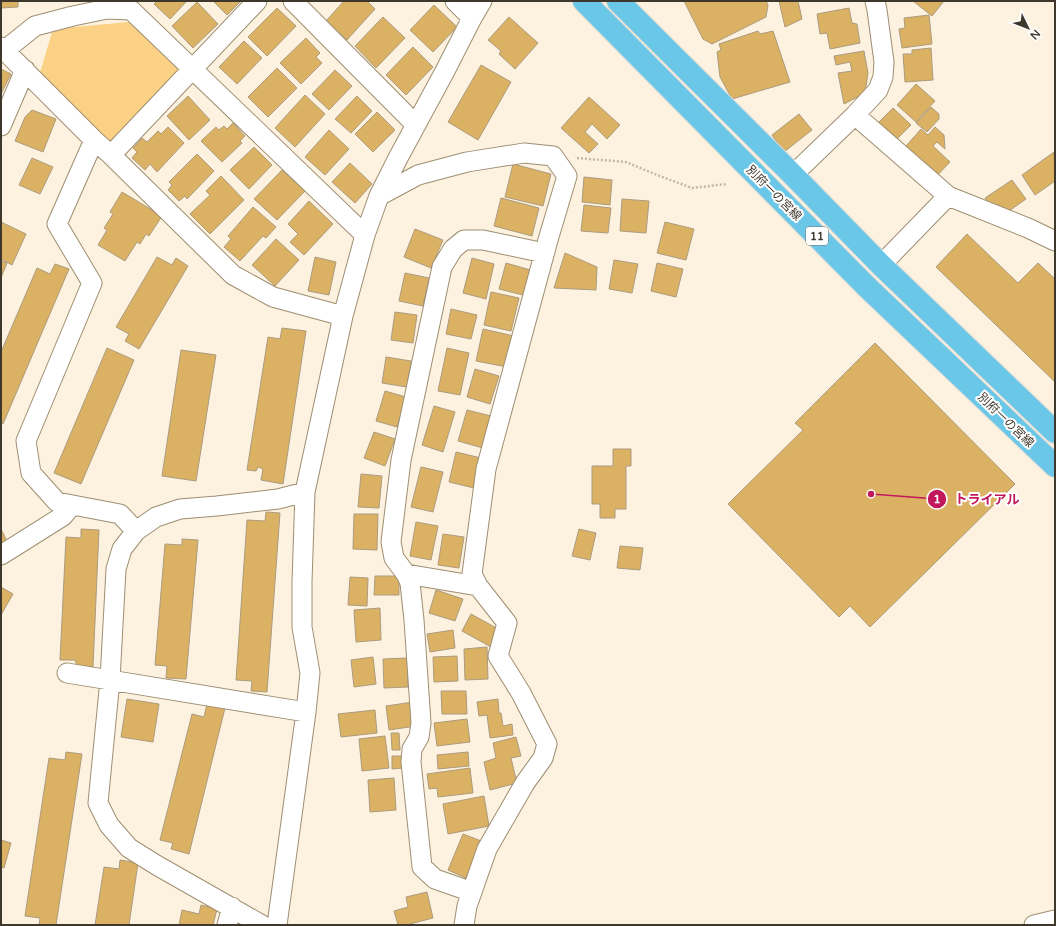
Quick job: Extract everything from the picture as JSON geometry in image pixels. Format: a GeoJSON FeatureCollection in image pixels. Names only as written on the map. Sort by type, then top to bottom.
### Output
{"type":"FeatureCollection","features":[{"type":"Feature","properties":{"kind":"main road","name":"別府一の宮線"},"geometry":{"type":"LineString","coordinates":[[584,1],[867,287],[1055,466]]}},
{"type":"Feature","properties":{"kind":"main road","name":"別府一の宮線"},"geometry":{"type":"LineString","coordinates":[[618,1],[881,265],[1055,432]]}},
{"type":"Feature","properties":{"kind":"street"},"geometry":{"type":"LineString","coordinates":[[111,155],[257,1]]}},
{"type":"Feature","properties":{"kind":"street"},"geometry":{"type":"LineString","coordinates":[[293,1],[416,125]]}},
{"type":"Feature","properties":{"kind":"street"},"geometry":{"type":"LineString","coordinates":[[455,1],[472,18]]}},
{"type":"Feature","properties":{"kind":"street"},"geometry":{"type":"LineString","coordinates":[[277,925],[310,673],[302,627],[305,492],[343,316],[364,235],[379,196],[482,1]]}},
{"type":"Feature","properties":{"kind":"street"},"geometry":{"type":"LineString","coordinates":[[791,173],[799,169],[855,115],[878,90],[883,77],[884,62],[879,4]]}},
{"type":"Feature","properties":{"kind":"street"},"geometry":{"type":"LineString","coordinates":[[343,316],[273,297],[233,275],[3,49],[35,26],[107,9],[131,10],[364,235]]}},
{"type":"Feature","properties":{"kind":"street"},"geometry":{"type":"LineString","coordinates":[[1,126],[25,70]]}},
{"type":"Feature","properties":{"kind":"street"},"geometry":{"type":"LineString","coordinates":[[855,115],[948,196],[1028,228],[1055,241]]}},
{"type":"Feature","properties":{"kind":"street"},"geometry":{"type":"LineString","coordinates":[[94,140],[57,224],[92,283],[26,441],[31,473],[57,502],[120,514],[136,531]]}},
{"type":"Feature","properties":{"kind":"street"},"geometry":{"type":"LineString","coordinates":[[379,196],[418,174],[467,162],[524,153],[553,156],[567,176],[544,253],[486,469],[472,574],[478,586],[507,623],[498,656],[521,693],[547,744],[543,758],[525,783],[487,849],[467,906],[464,925]]}},
{"type":"Feature","properties":{"kind":"street"},"geometry":{"type":"LineString","coordinates":[[881,265],[948,196]]}},
{"type":"Feature","properties":{"kind":"street"},"geometry":{"type":"LineString","coordinates":[[472,892],[435,879],[422,867],[411,762],[412,749],[419,737],[422,723],[413,613],[410,583],[406,574],[394,558],[391,542],[401,460],[442,267],[453,249],[464,240],[483,240],[544,253]]}},
{"type":"Feature","properties":{"kind":"street"},"geometry":{"type":"LineString","coordinates":[[262,925],[229,916],[158,866],[129,848],[109,825],[98,803],[110,680],[116,569],[122,549],[136,531],[156,517],[180,509],[278,498],[305,492]]}},
{"type":"Feature","properties":{"kind":"street"},"geometry":{"type":"LineString","coordinates":[[1,555],[63,516],[72,505]]}},
{"type":"Feature","properties":{"kind":"street"},"geometry":{"type":"LineString","coordinates":[[406,574],[478,586]]}},
{"type":"Feature","properties":{"kind":"street"},"geometry":{"type":"LineString","coordinates":[[67,673],[306,712]]}},
{"type":"Feature","properties":{"kind":"street"},"geometry":{"type":"LineString","coordinates":[[1034,925],[1055,920]]}},
{"type":"Feature","properties":{"kind":"path"},"geometry":{"type":"LineString","coordinates":[[557,161],[572,157],[626,162],[692,188],[727,184]]}},
{"type":"Feature","properties":{"kind":"shaded area"},"geometry":{"type":"Polygon","coordinates":[[[129,22],[181,72],[111,145],[39,76],[53,29],[129,22]]]}},
{"type":"Feature","properties":{"kind":"building"},"geometry":{"type":"Polygon","coordinates":[[[1,1],[18,1],[18,7],[1,8],[1,1]]]}},
{"type":"Feature","properties":{"kind":"building"},"geometry":{"type":"Polygon","coordinates":[[[157,1],[187,1],[170,19],[154,4],[157,1]]]}},
{"type":"Feature","properties":{"kind":"building"},"geometry":{"type":"Polygon","coordinates":[[[213,1],[241,1],[227,15],[213,1]]]}},
{"type":"Feature","properties":{"kind":"building"},"geometry":{"type":"Polygon","coordinates":[[[344,1],[367,1],[375,9],[347,40],[326,21],[344,1]]]}},
{"type":"Feature","properties":{"kind":"building"},"geometry":{"type":"Polygon","coordinates":[[[684,1],[766,1],[768,5],[766,17],[712,44],[703,39],[684,1]]]}},
{"type":"Feature","properties":{"kind":"building"},"geometry":{"type":"Polygon","coordinates":[[[779,1],[798,1],[802,19],[785,27],[779,1]]]}},
{"type":"Feature","properties":{"kind":"building"},"geometry":{"type":"Polygon","coordinates":[[[913,1],[944,1],[932,16],[913,1]]]}},
{"type":"Feature","properties":{"kind":"building"},"geometry":{"type":"Polygon","coordinates":[[[197,2],[218,24],[193,48],[172,26],[197,2]]]}},
{"type":"Feature","properties":{"kind":"building"},"geometry":{"type":"Polygon","coordinates":[[[434,5],[457,27],[433,52],[410,30],[434,5]]]}},
{"type":"Feature","properties":{"kind":"building"},"geometry":{"type":"Polygon","coordinates":[[[277,8],[296,26],[267,56],[248,37],[277,8]]]}},
{"type":"Feature","properties":{"kind":"building"},"geometry":{"type":"Polygon","coordinates":[[[849,8],[852,23],[857,24],[860,43],[830,49],[827,33],[820,34],[817,14],[849,8]]]}},
{"type":"Feature","properties":{"kind":"building"},"geometry":{"type":"Polygon","coordinates":[[[929,15],[932,44],[902,48],[899,29],[905,28],[904,18],[929,15]]]}},
{"type":"Feature","properties":{"kind":"building"},"geometry":{"type":"Polygon","coordinates":[[[383,17],[405,38],[376,68],[355,46],[383,17]]]}},
{"type":"Feature","properties":{"kind":"building"},"geometry":{"type":"Polygon","coordinates":[[[509,17],[538,43],[515,69],[499,54],[501,51],[488,40],[509,17]]]}},
{"type":"Feature","properties":{"kind":"building"},"geometry":{"type":"Polygon","coordinates":[[[758,31],[760,34],[773,31],[790,82],[732,99],[720,77],[717,52],[721,50],[719,44],[758,31]]]}},
{"type":"Feature","properties":{"kind":"building"},"geometry":{"type":"Polygon","coordinates":[[[306,38],[320,53],[316,57],[322,63],[301,84],[280,63],[306,38]]]}},
{"type":"Feature","properties":{"kind":"building"},"geometry":{"type":"Polygon","coordinates":[[[244,41],[262,58],[237,84],[219,67],[244,41]]]}},
{"type":"Feature","properties":{"kind":"building"},"geometry":{"type":"Polygon","coordinates":[[[413,47],[433,67],[406,95],[386,75],[413,47]]]}},
{"type":"Feature","properties":{"kind":"building"},"geometry":{"type":"Polygon","coordinates":[[[931,48],[933,80],[905,82],[903,54],[912,54],[912,50],[931,48]]]}},
{"type":"Feature","properties":{"kind":"building"},"geometry":{"type":"Polygon","coordinates":[[[864,51],[868,73],[865,93],[844,104],[838,73],[852,71],[850,62],[836,65],[834,56],[864,51]]]}},
{"type":"Feature","properties":{"kind":"building"},"geometry":{"type":"Polygon","coordinates":[[[481,65],[511,82],[478,140],[448,122],[481,65]]]}},
{"type":"Feature","properties":{"kind":"building"},"geometry":{"type":"Polygon","coordinates":[[[277,68],[297,88],[268,117],[248,97],[277,68]]]}},
{"type":"Feature","properties":{"kind":"building"},"geometry":{"type":"Polygon","coordinates":[[[1,69],[11,74],[1,94],[1,69]]]}},
{"type":"Feature","properties":{"kind":"building"},"geometry":{"type":"Polygon","coordinates":[[[335,70],[352,86],[329,110],[312,94],[335,70]]]}},
{"type":"Feature","properties":{"kind":"building"},"geometry":{"type":"Polygon","coordinates":[[[916,84],[935,101],[916,122],[897,105],[916,84]]]}},
{"type":"Feature","properties":{"kind":"building"},"geometry":{"type":"Polygon","coordinates":[[[305,95],[325,114],[295,147],[275,128],[305,95]]]}},
{"type":"Feature","properties":{"kind":"building"},"geometry":{"type":"Polygon","coordinates":[[[188,96],[210,120],[189,140],[167,116],[188,96]]]}},
{"type":"Feature","properties":{"kind":"building"},"geometry":{"type":"Polygon","coordinates":[[[357,96],[372,111],[351,133],[335,119],[357,96]]]}},
{"type":"Feature","properties":{"kind":"building"},"geometry":{"type":"Polygon","coordinates":[[[589,97],[620,125],[607,139],[592,124],[585,132],[598,144],[589,153],[561,128],[589,97]]]}},
{"type":"Feature","properties":{"kind":"building"},"geometry":{"type":"Polygon","coordinates":[[[931,107],[939,114],[939,119],[927,132],[916,123],[931,107]]]}},
{"type":"Feature","properties":{"kind":"building"},"geometry":{"type":"Polygon","coordinates":[[[893,108],[911,125],[891,145],[873,128],[893,108]]]}},
{"type":"Feature","properties":{"kind":"building"},"geometry":{"type":"Polygon","coordinates":[[[32,110],[56,119],[43,152],[15,141],[25,117],[32,110]]]}},
{"type":"Feature","properties":{"kind":"building"},"geometry":{"type":"Polygon","coordinates":[[[377,112],[395,130],[373,152],[355,134],[377,112]]]}},
{"type":"Feature","properties":{"kind":"building"},"geometry":{"type":"Polygon","coordinates":[[[799,114],[812,130],[784,152],[772,135],[799,114]]]}},
{"type":"Feature","properties":{"kind":"building"},"geometry":{"type":"Polygon","coordinates":[[[233,123],[245,136],[240,141],[242,143],[222,162],[201,141],[216,127],[219,130],[224,126],[227,129],[233,123]]]}},
{"type":"Feature","properties":{"kind":"building"},"geometry":{"type":"Polygon","coordinates":[[[168,127],[184,143],[157,172],[150,164],[145,170],[132,158],[137,152],[133,148],[142,138],[147,142],[158,131],[161,134],[168,127]]]}},
{"type":"Feature","properties":{"kind":"building"},"geometry":{"type":"Polygon","coordinates":[[[935,127],[944,135],[945,149],[937,142],[933,146],[950,162],[930,183],[899,154],[921,129],[928,135],[935,127]]]}},
{"type":"Feature","properties":{"kind":"building"},"geometry":{"type":"Polygon","coordinates":[[[329,130],[349,149],[325,175],[305,157],[329,130]]]}},
{"type":"Feature","properties":{"kind":"building"},"geometry":{"type":"Polygon","coordinates":[[[254,147],[272,165],[249,189],[230,170],[254,147]]]}},
{"type":"Feature","properties":{"kind":"building"},"geometry":{"type":"Polygon","coordinates":[[[1054,152],[1055,181],[1035,195],[1022,175],[1054,152]]]}},
{"type":"Feature","properties":{"kind":"building"},"geometry":{"type":"Polygon","coordinates":[[[197,154],[214,171],[187,199],[185,196],[179,201],[168,190],[172,185],[169,182],[197,154]]]}},
{"type":"Feature","properties":{"kind":"building"},"geometry":{"type":"Polygon","coordinates":[[[32,158],[53,167],[40,194],[19,185],[32,158]]]}},
{"type":"Feature","properties":{"kind":"building"},"geometry":{"type":"Polygon","coordinates":[[[350,163],[372,184],[355,203],[332,182],[350,163]]]}},
{"type":"Feature","properties":{"kind":"building"},"geometry":{"type":"Polygon","coordinates":[[[513,164],[551,174],[543,206],[505,197],[513,164]]]}},
{"type":"Feature","properties":{"kind":"building"},"geometry":{"type":"Polygon","coordinates":[[[282,170],[305,191],[277,220],[254,199],[282,170]]]}},
{"type":"Feature","properties":{"kind":"building"},"geometry":{"type":"Polygon","coordinates":[[[221,176],[244,200],[210,234],[190,214],[210,195],[206,191],[221,176]]]}},
{"type":"Feature","properties":{"kind":"building"},"geometry":{"type":"Polygon","coordinates":[[[584,177],[612,180],[610,205],[582,202],[584,177]]]}},
{"type":"Feature","properties":{"kind":"building"},"geometry":{"type":"Polygon","coordinates":[[[1012,180],[1026,199],[999,218],[985,198],[1012,180]]]}},
{"type":"Feature","properties":{"kind":"building"},"geometry":{"type":"Polygon","coordinates":[[[122,192],[162,216],[149,236],[146,234],[140,244],[137,242],[125,261],[98,245],[107,230],[104,228],[113,214],[110,212],[122,192]]]}},
{"type":"Feature","properties":{"kind":"building"},"geometry":{"type":"Polygon","coordinates":[[[501,198],[539,208],[532,236],[494,226],[501,198]]]}},
{"type":"Feature","properties":{"kind":"building"},"geometry":{"type":"Polygon","coordinates":[[[622,199],[649,201],[646,233],[620,231],[622,199]]]}},
{"type":"Feature","properties":{"kind":"building"},"geometry":{"type":"Polygon","coordinates":[[[309,201],[333,224],[304,255],[290,242],[298,234],[288,224],[309,201]]]}},
{"type":"Feature","properties":{"kind":"building"},"geometry":{"type":"Polygon","coordinates":[[[584,205],[611,208],[608,233],[581,231],[584,205]]]}},
{"type":"Feature","properties":{"kind":"building"},"geometry":{"type":"Polygon","coordinates":[[[253,207],[276,227],[266,238],[263,236],[240,261],[224,247],[231,239],[228,236],[253,207]]]}},
{"type":"Feature","properties":{"kind":"building"},"geometry":{"type":"Polygon","coordinates":[[[1,222],[26,234],[12,265],[1,259],[1,222]]]}},
{"type":"Feature","properties":{"kind":"building"},"geometry":{"type":"Polygon","coordinates":[[[665,222],[694,229],[686,260],[657,253],[665,222]]]}},
{"type":"Feature","properties":{"kind":"building"},"geometry":{"type":"Polygon","coordinates":[[[415,229],[443,240],[431,268],[404,257],[415,229]]]}},
{"type":"Feature","properties":{"kind":"building"},"geometry":{"type":"Polygon","coordinates":[[[967,234],[1018,283],[1038,263],[1055,279],[1055,382],[936,267],[967,234]]]}},
{"type":"Feature","properties":{"kind":"building"},"geometry":{"type":"Polygon","coordinates":[[[276,239],[299,260],[275,286],[252,265],[276,239]]]}},
{"type":"Feature","properties":{"kind":"building"},"geometry":{"type":"Polygon","coordinates":[[[565,253],[597,267],[596,290],[554,288],[565,253]]]}},
{"type":"Feature","properties":{"kind":"building"},"geometry":{"type":"Polygon","coordinates":[[[157,257],[172,265],[176,258],[188,266],[139,349],[125,341],[129,334],[116,327],[157,257]]]}},
{"type":"Feature","properties":{"kind":"building"},"geometry":{"type":"Polygon","coordinates":[[[315,257],[336,262],[329,295],[308,291],[315,257]]]}},
{"type":"Feature","properties":{"kind":"building"},"geometry":{"type":"Polygon","coordinates":[[[472,258],[494,264],[486,299],[463,293],[472,258]]]}},
{"type":"Feature","properties":{"kind":"building"},"geometry":{"type":"Polygon","coordinates":[[[614,260],[638,264],[632,293],[609,289],[614,260]]]}},
{"type":"Feature","properties":{"kind":"building"},"geometry":{"type":"Polygon","coordinates":[[[1,261],[7,263],[1,278],[1,261]]]}},
{"type":"Feature","properties":{"kind":"building"},"geometry":{"type":"Polygon","coordinates":[[[506,263],[534,271],[527,296],[499,289],[506,263]]]}},
{"type":"Feature","properties":{"kind":"building"},"geometry":{"type":"Polygon","coordinates":[[[657,263],[683,269],[676,297],[651,291],[657,263]]]}},
{"type":"Feature","properties":{"kind":"building"},"geometry":{"type":"Polygon","coordinates":[[[55,264],[69,269],[3,424],[1,423],[1,352],[37,268],[50,274],[55,264]]]}},
{"type":"Feature","properties":{"kind":"building"},"geometry":{"type":"Polygon","coordinates":[[[405,273],[429,278],[423,306],[399,301],[405,273]]]}},
{"type":"Feature","properties":{"kind":"building"},"geometry":{"type":"Polygon","coordinates":[[[491,292],[519,298],[511,331],[484,325],[491,292]]]}},
{"type":"Feature","properties":{"kind":"building"},"geometry":{"type":"Polygon","coordinates":[[[451,309],[477,315],[471,339],[446,334],[451,309]]]}},
{"type":"Feature","properties":{"kind":"building"},"geometry":{"type":"Polygon","coordinates":[[[395,312],[417,315],[413,343],[391,340],[395,312]]]}},
{"type":"Feature","properties":{"kind":"building"},"geometry":{"type":"Polygon","coordinates":[[[282,328],[306,331],[283,484],[261,480],[263,469],[258,467],[256,471],[247,470],[268,337],[280,339],[282,328]]]}},
{"type":"Feature","properties":{"kind":"building"},"geometry":{"type":"Polygon","coordinates":[[[483,329],[514,336],[507,367],[476,361],[483,329]]]}},
{"type":"Feature","properties":{"kind":"building"},"geometry":{"type":"Polygon","coordinates":[[[875,343],[1015,484],[870,627],[850,606],[839,617],[728,504],[803,430],[795,423],[875,343]]]}},
{"type":"Feature","properties":{"kind":"building"},"geometry":{"type":"Polygon","coordinates":[[[107,348],[134,360],[81,484],[54,473],[107,348]]]}},
{"type":"Feature","properties":{"kind":"building"},"geometry":{"type":"Polygon","coordinates":[[[447,348],[469,353],[460,395],[438,391],[447,348]]]}},
{"type":"Feature","properties":{"kind":"building"},"geometry":{"type":"Polygon","coordinates":[[[181,350],[216,355],[196,481],[162,476],[181,350]]]}},
{"type":"Feature","properties":{"kind":"building"},"geometry":{"type":"Polygon","coordinates":[[[386,357],[411,361],[407,387],[382,383],[386,357]]]}},
{"type":"Feature","properties":{"kind":"building"},"geometry":{"type":"Polygon","coordinates":[[[475,369],[499,376],[490,404],[467,397],[475,369]]]}},
{"type":"Feature","properties":{"kind":"building"},"geometry":{"type":"Polygon","coordinates":[[[385,391],[406,397],[397,427],[376,421],[385,391]]]}},
{"type":"Feature","properties":{"kind":"building"},"geometry":{"type":"Polygon","coordinates":[[[434,406],[455,412],[443,452],[422,445],[434,406]]]}},
{"type":"Feature","properties":{"kind":"building"},"geometry":{"type":"Polygon","coordinates":[[[467,410],[491,416],[483,448],[458,441],[467,410]]]}},
{"type":"Feature","properties":{"kind":"building"},"geometry":{"type":"Polygon","coordinates":[[[374,432],[395,439],[385,466],[364,458],[374,432]]]}},
{"type":"Feature","properties":{"kind":"building"},"geometry":{"type":"Polygon","coordinates":[[[613,449],[631,449],[631,466],[626,466],[626,509],[615,509],[615,518],[600,518],[600,504],[592,504],[592,466],[613,466],[613,449]]]}},
{"type":"Feature","properties":{"kind":"building"},"geometry":{"type":"Polygon","coordinates":[[[456,452],[481,458],[474,488],[449,482],[456,452]]]}},
{"type":"Feature","properties":{"kind":"building"},"geometry":{"type":"Polygon","coordinates":[[[421,467],[443,472],[433,512],[411,507],[421,467]]]}},
{"type":"Feature","properties":{"kind":"building"},"geometry":{"type":"Polygon","coordinates":[[[361,474],[382,476],[379,508],[358,507],[361,474]]]}},
{"type":"Feature","properties":{"kind":"building"},"geometry":{"type":"Polygon","coordinates":[[[266,512],[280,513],[267,692],[251,691],[252,681],[236,680],[247,520],[265,521],[266,512]]]}},
{"type":"Feature","properties":{"kind":"building"},"geometry":{"type":"Polygon","coordinates":[[[354,514],[378,514],[377,550],[353,549],[354,514]]]}},
{"type":"Feature","properties":{"kind":"building"},"geometry":{"type":"Polygon","coordinates":[[[416,522],[438,526],[431,560],[410,556],[416,522]]]}},
{"type":"Feature","properties":{"kind":"building"},"geometry":{"type":"Polygon","coordinates":[[[1,529],[9,545],[1,549],[1,529]]]}},
{"type":"Feature","properties":{"kind":"building"},"geometry":{"type":"Polygon","coordinates":[[[81,529],[99,530],[93,667],[77,666],[75,660],[60,660],[66,537],[81,538],[81,529]]]}},
{"type":"Feature","properties":{"kind":"building"},"geometry":{"type":"Polygon","coordinates":[[[579,529],[596,533],[590,560],[572,556],[579,529]]]}},
{"type":"Feature","properties":{"kind":"building"},"geometry":{"type":"Polygon","coordinates":[[[443,534],[464,537],[459,568],[438,565],[443,534]]]}},
{"type":"Feature","properties":{"kind":"building"},"geometry":{"type":"Polygon","coordinates":[[[182,539],[198,540],[186,679],[166,678],[167,666],[155,665],[165,544],[182,545],[182,539]]]}},
{"type":"Feature","properties":{"kind":"building"},"geometry":{"type":"Polygon","coordinates":[[[620,546],[643,548],[640,570],[617,568],[620,546]]]}},
{"type":"Feature","properties":{"kind":"building"},"geometry":{"type":"Polygon","coordinates":[[[375,576],[399,576],[399,595],[374,595],[375,576]]]}},
{"type":"Feature","properties":{"kind":"building"},"geometry":{"type":"Polygon","coordinates":[[[350,577],[368,578],[367,606],[348,605],[350,577]]]}},
{"type":"Feature","properties":{"kind":"building"},"geometry":{"type":"Polygon","coordinates":[[[1,587],[13,594],[1,615],[1,587]]]}},
{"type":"Feature","properties":{"kind":"building"},"geometry":{"type":"Polygon","coordinates":[[[436,590],[463,599],[455,621],[429,613],[436,590]]]}},
{"type":"Feature","properties":{"kind":"building"},"geometry":{"type":"Polygon","coordinates":[[[380,608],[381,640],[356,642],[354,610],[380,608]]]}},
{"type":"Feature","properties":{"kind":"building"},"geometry":{"type":"Polygon","coordinates":[[[471,614],[500,630],[491,647],[462,631],[471,614]]]}},
{"type":"Feature","properties":{"kind":"building"},"geometry":{"type":"Polygon","coordinates":[[[453,630],[455,648],[430,652],[427,634],[453,630]]]}},
{"type":"Feature","properties":{"kind":"building"},"geometry":{"type":"Polygon","coordinates":[[[487,647],[488,679],[465,680],[464,649],[487,647]]]}},
{"type":"Feature","properties":{"kind":"building"},"geometry":{"type":"Polygon","coordinates":[[[457,656],[458,681],[434,682],[433,657],[457,656]]]}},
{"type":"Feature","properties":{"kind":"building"},"geometry":{"type":"Polygon","coordinates":[[[373,657],[376,684],[354,687],[351,660],[373,657]]]}},
{"type":"Feature","properties":{"kind":"building"},"geometry":{"type":"Polygon","coordinates":[[[407,658],[408,687],[384,688],[383,659],[407,658]]]}},
{"type":"Feature","properties":{"kind":"building"},"geometry":{"type":"Polygon","coordinates":[[[441,691],[466,691],[467,714],[442,714],[441,691]]]}},
{"type":"Feature","properties":{"kind":"building"},"geometry":{"type":"Polygon","coordinates":[[[127,699],[159,704],[153,742],[121,737],[127,699]]]}},
{"type":"Feature","properties":{"kind":"building"},"geometry":{"type":"Polygon","coordinates":[[[498,699],[499,713],[501,713],[503,726],[512,724],[513,735],[490,738],[487,715],[479,716],[477,702],[498,699]]]}},
{"type":"Feature","properties":{"kind":"building"},"geometry":{"type":"Polygon","coordinates":[[[413,702],[416,726],[389,730],[386,706],[413,702]]]}},
{"type":"Feature","properties":{"kind":"building"},"geometry":{"type":"Polygon","coordinates":[[[207,704],[225,708],[189,854],[171,849],[173,843],[160,840],[192,714],[204,717],[207,704]]]}},
{"type":"Feature","properties":{"kind":"building"},"geometry":{"type":"Polygon","coordinates":[[[375,710],[377,733],[341,737],[338,714],[375,710]]]}},
{"type":"Feature","properties":{"kind":"building"},"geometry":{"type":"Polygon","coordinates":[[[467,719],[470,742],[437,746],[434,723],[467,719]]]}},
{"type":"Feature","properties":{"kind":"building"},"geometry":{"type":"Polygon","coordinates":[[[391,733],[399,733],[400,750],[392,750],[391,733]]]}},
{"type":"Feature","properties":{"kind":"building"},"geometry":{"type":"Polygon","coordinates":[[[385,736],[389,768],[362,771],[359,739],[385,736]]]}},
{"type":"Feature","properties":{"kind":"building"},"geometry":{"type":"Polygon","coordinates":[[[516,737],[521,756],[511,758],[517,783],[490,790],[484,762],[496,758],[493,743],[516,737]]]}},
{"type":"Feature","properties":{"kind":"building"},"geometry":{"type":"Polygon","coordinates":[[[66,752],[82,754],[56,925],[39,925],[40,918],[25,916],[49,758],[65,760],[66,752]]]}},
{"type":"Feature","properties":{"kind":"building"},"geometry":{"type":"Polygon","coordinates":[[[468,752],[469,766],[438,769],[437,755],[468,752]]]}},
{"type":"Feature","properties":{"kind":"building"},"geometry":{"type":"Polygon","coordinates":[[[392,756],[403,756],[403,768],[392,769],[392,756]]]}},
{"type":"Feature","properties":{"kind":"building"},"geometry":{"type":"Polygon","coordinates":[[[470,768],[473,793],[438,797],[437,788],[429,789],[427,774],[470,768]]]}},
{"type":"Feature","properties":{"kind":"building"},"geometry":{"type":"Polygon","coordinates":[[[394,778],[396,810],[370,812],[368,780],[394,778]]]}},
{"type":"Feature","properties":{"kind":"building"},"geometry":{"type":"Polygon","coordinates":[[[484,796],[489,826],[448,834],[443,804],[484,796]]]}},
{"type":"Feature","properties":{"kind":"building"},"geometry":{"type":"Polygon","coordinates":[[[463,834],[484,842],[468,879],[448,870],[463,834]]]}},
{"type":"Feature","properties":{"kind":"building"},"geometry":{"type":"Polygon","coordinates":[[[1,840],[11,843],[4,868],[1,867],[1,840]]]}},
{"type":"Feature","properties":{"kind":"building"},"geometry":{"type":"Polygon","coordinates":[[[120,860],[138,863],[129,925],[95,925],[104,867],[119,869],[120,860]]]}},
{"type":"Feature","properties":{"kind":"building"},"geometry":{"type":"Polygon","coordinates":[[[427,892],[433,918],[406,925],[398,925],[394,911],[408,907],[406,897],[427,892]]]}},
{"type":"Feature","properties":{"kind":"building"},"geometry":{"type":"Polygon","coordinates":[[[201,905],[217,909],[213,925],[179,925],[182,910],[199,914],[201,905]]]}},
{"type":"Feature","properties":{"kind":"place","name":"トライアル"},"geometry":{"type":"Point","coordinates":[871,494]}}]}
